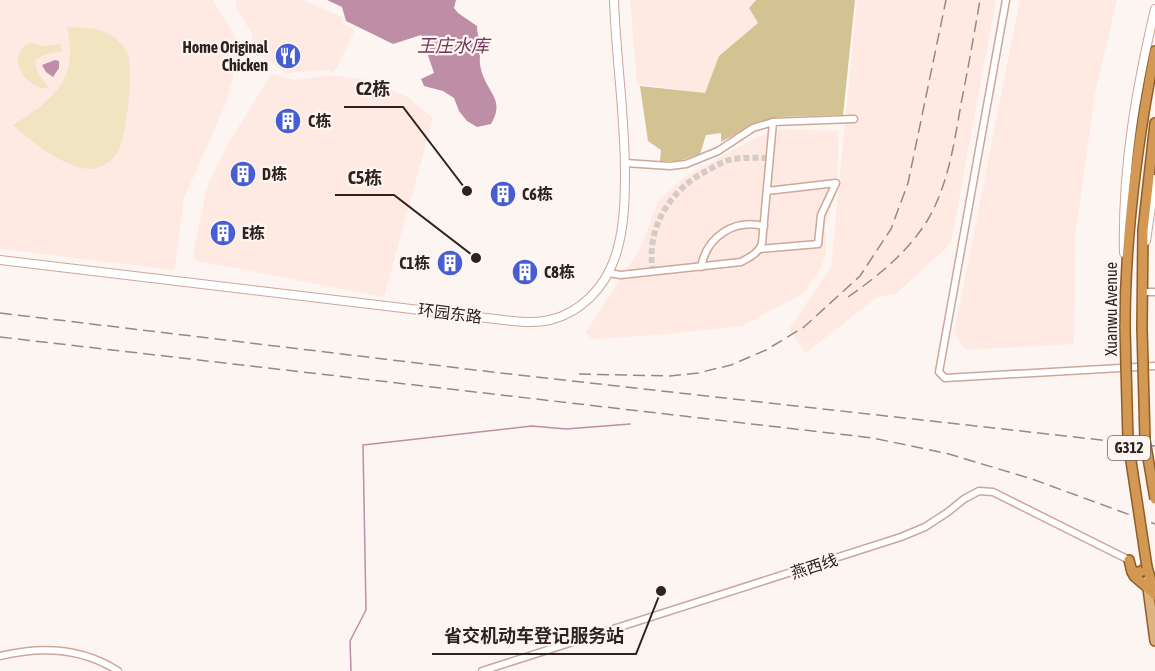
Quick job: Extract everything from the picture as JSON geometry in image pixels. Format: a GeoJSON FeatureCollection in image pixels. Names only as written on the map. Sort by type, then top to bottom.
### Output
{"type":"FeatureCollection","features":[{"type":"Feature","properties":{"kind":"highway","name":"Xuanwu Avenue"},"geometry":{"type":"LineString","coordinates":[[1147,567],[1128,441],[1125,284],[1135,168],[1155,51]]}},
{"type":"Feature","properties":{"kind":"highway","name":"Xuanwu Avenue"},"geometry":{"type":"LineString","coordinates":[[1155,123],[1143,230],[1142,275],[1145,440],[1155,499]]}},
{"type":"Feature","properties":{"kind":"highway"},"geometry":{"type":"LineString","coordinates":[[1129,560],[1132,572],[1140,572],[1147,567]]}},
{"type":"Feature","properties":{"kind":"highway"},"geometry":{"type":"LineString","coordinates":[[1129,560],[1134,576],[1155,594]]}},
{"type":"Feature","properties":{"kind":"highway","name":"G312"},"geometry":{"type":"LineString","coordinates":[[1147,567],[1155,594]]}},
{"type":"Feature","properties":{"kind":"main road"},"geometry":{"type":"LineString","coordinates":[[1147,567],[1146,587],[1155,641]]}},
{"type":"Feature","properties":{"kind":"street","name":"环园东路"},"geometry":{"type":"LineString","coordinates":[[0,260],[523,322],[551,320],[579,307],[590,298],[608,273],[618,246],[622,219],[625,136],[614,0]]}},
{"type":"Feature","properties":{"kind":"street"},"geometry":{"type":"LineString","coordinates":[[1006,0],[939,372],[945,378],[1155,366]]}},
{"type":"Feature","properties":{"kind":"street"},"geometry":{"type":"LineString","coordinates":[[1125,284],[1123,208],[1133,111],[1155,9]]}},
{"type":"Feature","properties":{"kind":"street"},"geometry":{"type":"LineString","coordinates":[[625,163],[670,166],[686,164],[718,151],[753,128],[773,122],[854,119]]}},
{"type":"Feature","properties":{"kind":"street"},"geometry":{"type":"LineString","coordinates":[[760,249],[773,122]]}},
{"type":"Feature","properties":{"kind":"street"},"geometry":{"type":"LineString","coordinates":[[1142,275],[1155,179]]}},
{"type":"Feature","properties":{"kind":"street"},"geometry":{"type":"LineString","coordinates":[[608,273],[621,275],[741,262],[760,249],[818,244],[821,215],[836,183],[767,190]]}},
{"type":"Feature","properties":{"kind":"street"},"geometry":{"type":"LineString","coordinates":[[701,267],[707,248],[720,234],[738,225],[764,226]]}},
{"type":"Feature","properties":{"kind":"street"},"geometry":{"type":"LineString","coordinates":[[1142,292],[1155,292]]}},
{"type":"Feature","properties":{"kind":"street","name":"燕西线"},"geometry":{"type":"LineString","coordinates":[[482,671],[901,537],[925,528],[964,499],[980,491],[993,492],[1129,560]]}},
{"type":"Feature","properties":{"kind":"street"},"geometry":{"type":"LineString","coordinates":[[0,656],[23,651],[74,652],[118,671]]}},
{"type":"Feature","properties":{"kind":"shaded area"},"geometry":{"type":"Polygon","coordinates":[[[0,0],[213,0],[239,42],[240,52],[226,103],[184,198],[173,270],[0,249],[0,0]]]}},
{"type":"Feature","properties":{"kind":"shaded area"},"geometry":{"type":"Polygon","coordinates":[[[235,0],[303,0],[344,18],[343,24],[355,30],[334,73],[329,70],[285,73],[254,49],[252,34],[237,9],[235,0]]]}},
{"type":"Feature","properties":{"kind":"shaded area"},"geometry":{"type":"Polygon","coordinates":[[[630,0],[756,0],[749,8],[758,23],[719,56],[705,93],[637,84],[630,0]]]}},
{"type":"Feature","properties":{"kind":"shaded area"},"geometry":{"type":"Polygon","coordinates":[[[756,0],[855,0],[843,115],[779,117],[751,126],[721,142],[721,133],[706,135],[700,154],[679,161],[660,161],[661,150],[648,141],[640,86],[705,93],[719,56],[758,23],[749,8],[756,0]]]}},
{"type":"Feature","properties":{"kind":"shaded area"},"geometry":{"type":"Polygon","coordinates":[[[857,0],[996,0],[951,243],[897,293],[876,298],[806,353],[789,329],[831,267],[857,0]]]}},
{"type":"Feature","properties":{"kind":"shaded area"},"geometry":{"type":"Polygon","coordinates":[[[1020,0],[1117,0],[1095,93],[1075,238],[1074,344],[966,350],[954,333],[1020,0]]]}},
{"type":"Feature","properties":{"kind":"shaded area"},"geometry":{"type":"Polygon","coordinates":[[[67,27],[92,29],[110,34],[123,46],[129,60],[129,99],[123,139],[114,157],[97,168],[87,169],[64,162],[13,125],[51,97],[60,86],[69,61],[70,45],[67,27]]]}},
{"type":"Feature","properties":{"kind":"shaded area"},"geometry":{"type":"Polygon","coordinates":[[[31,43],[43,46],[60,44],[62,51],[46,54],[36,60],[37,71],[49,87],[42,88],[34,85],[27,79],[18,64],[18,56],[22,48],[31,43]]]}},
{"type":"Feature","properties":{"kind":"shaded area"},"geometry":{"type":"Polygon","coordinates":[[[271,74],[296,80],[329,75],[369,80],[406,96],[433,118],[384,297],[197,261],[193,256],[207,187],[228,144],[271,74]]]}},
{"type":"Feature","properties":{"kind":"shaded area"},"geometry":{"type":"Polygon","coordinates":[[[779,129],[839,131],[837,192],[825,224],[826,252],[820,271],[804,293],[742,326],[592,339],[586,332],[641,247],[658,201],[686,176],[753,139],[779,129]]]}},
{"type":"Feature","properties":{"kind":"water","name":"王庄水库"},"geometry":{"type":"Polygon","coordinates":[[[327,0],[456,0],[454,8],[458,13],[477,26],[481,69],[496,103],[495,116],[491,124],[477,127],[467,121],[459,111],[454,98],[443,91],[424,86],[421,79],[434,73],[421,35],[393,44],[346,21],[342,7],[327,0]]]}},
{"type":"Feature","properties":{"kind":"water"},"geometry":{"type":"Polygon","coordinates":[[[55,60],[59,61],[59,68],[53,77],[42,65],[55,60]]]}},
{"type":"Feature","properties":{"kind":"waterway"},"geometry":{"type":"LineString","coordinates":[[351,671],[350,641],[366,610],[363,445],[532,426],[566,429],[630,424]]}},
{"type":"Feature","properties":{"kind":"tunnel"},"geometry":{"type":"LineString","coordinates":[[653,272],[653,239],[658,224],[664,210],[685,186],[698,176],[729,160],[770,158]]}},
{"type":"Feature","properties":{"kind":"railway"},"geometry":{"type":"LineString","coordinates":[[579,374],[670,376],[698,373],[731,365],[766,350],[804,327],[860,276],[891,229],[908,183],[946,0]]}},
{"type":"Feature","properties":{"kind":"railway"},"geometry":{"type":"LineString","coordinates":[[848,297],[901,254],[919,233],[934,208],[953,149],[980,0]]}},
{"type":"Feature","properties":{"kind":"railway"},"geometry":{"type":"LineString","coordinates":[[0,313],[492,372],[1155,446]]}},
{"type":"Feature","properties":{"kind":"railway"},"geometry":{"type":"LineString","coordinates":[[0,337],[873,438],[949,454],[1032,479],[1155,524]]}},
{"type":"Feature","properties":{"kind":"place","name":"Home Original Chicken"},"geometry":{"type":"Point","coordinates":[288,56]}},
{"type":"Feature","properties":{"kind":"place","name":"C栋"},"geometry":{"type":"Point","coordinates":[288,121]}},
{"type":"Feature","properties":{"kind":"place","name":"D栋"},"geometry":{"type":"Point","coordinates":[243,174]}},
{"type":"Feature","properties":{"kind":"place","name":"C2栋"},"geometry":{"type":"Point","coordinates":[467,191]}},
{"type":"Feature","properties":{"kind":"place","name":"C6栋"},"geometry":{"type":"Point","coordinates":[503,194]}},
{"type":"Feature","properties":{"kind":"place","name":"E栋"},"geometry":{"type":"Point","coordinates":[223,233]}},
{"type":"Feature","properties":{"kind":"place","name":"C5栋"},"geometry":{"type":"Point","coordinates":[476,258]}},
{"type":"Feature","properties":{"kind":"place","name":"C1栋"},"geometry":{"type":"Point","coordinates":[450,263]}},
{"type":"Feature","properties":{"kind":"place","name":"C8栋"},"geometry":{"type":"Point","coordinates":[525,272]}},
{"type":"Feature","properties":{"kind":"place","name":"省交机动车登记服务站"},"geometry":{"type":"Point","coordinates":[661,591]}}]}
